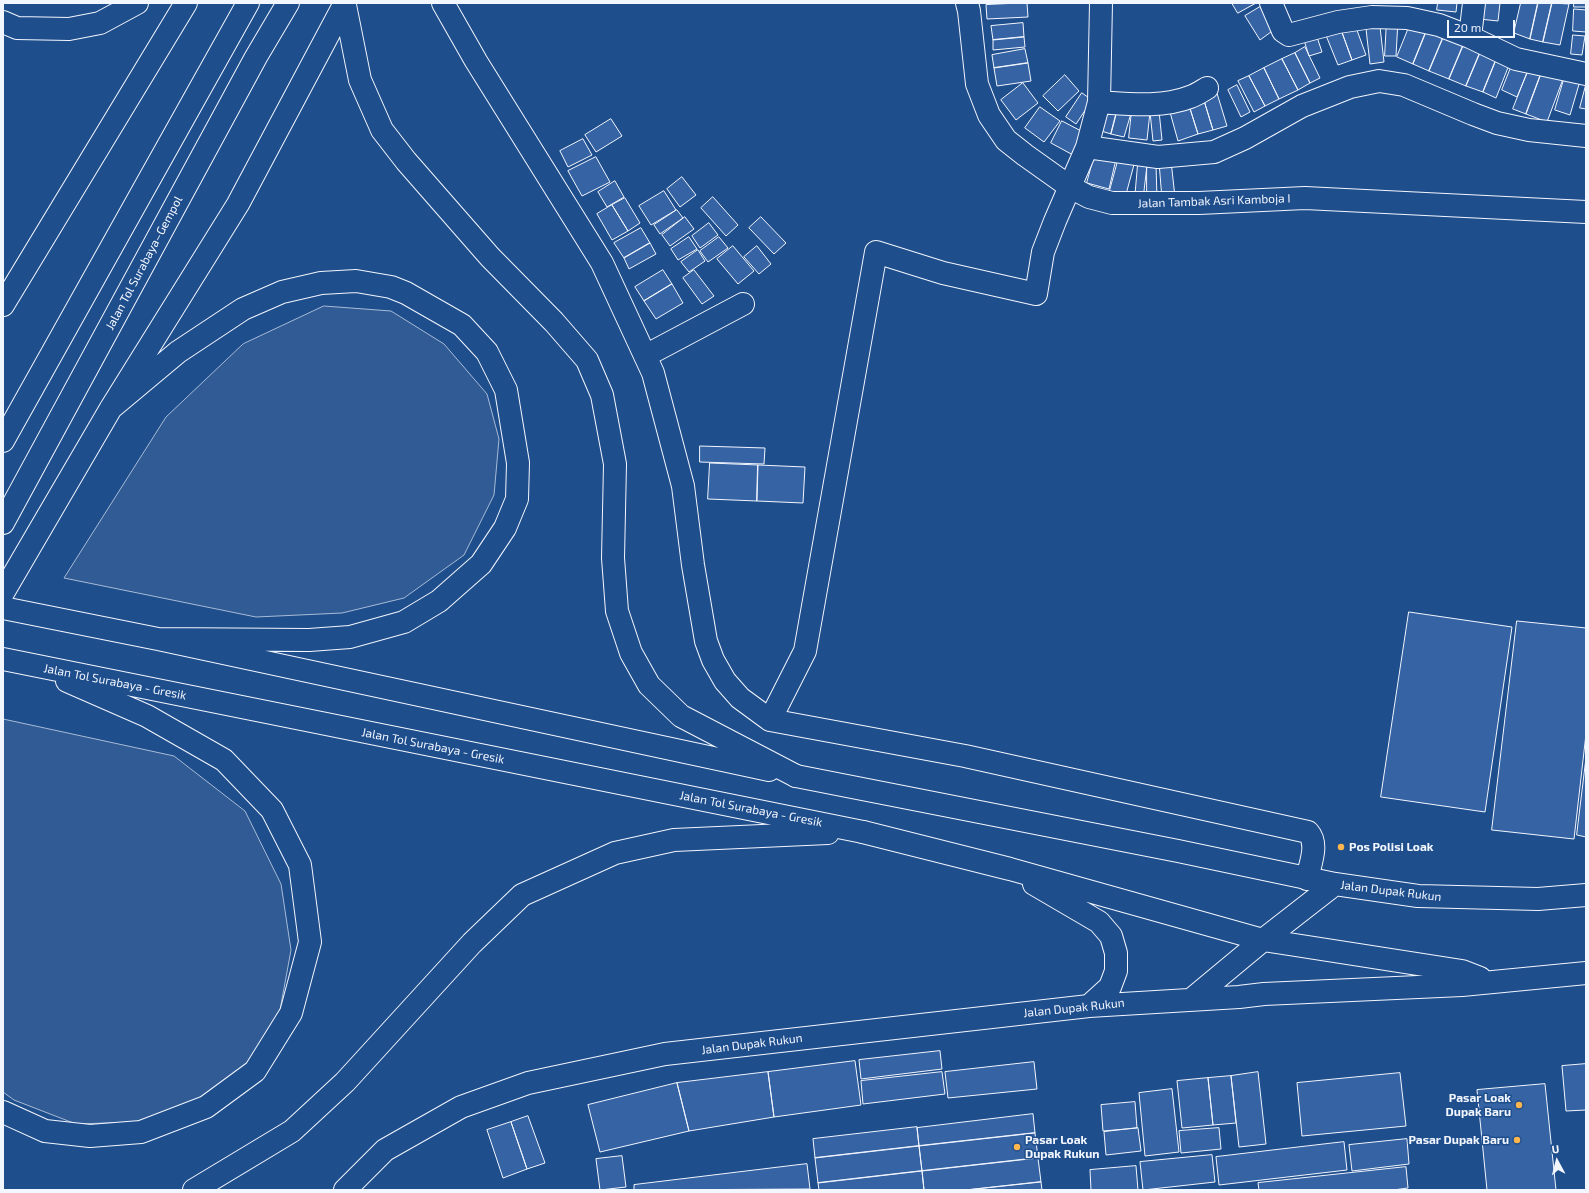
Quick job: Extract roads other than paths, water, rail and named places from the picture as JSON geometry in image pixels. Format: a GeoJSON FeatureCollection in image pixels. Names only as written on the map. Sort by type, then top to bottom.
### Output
{"type":"FeatureCollection","features":[{"type":"Feature","properties":{"kind":"main road"},"geometry":{"type":"LineString","coordinates":[[3,22],[17,28],[69,29],[100,23],[137,3]]}},
{"type":"Feature","properties":{"kind":"main road"},"geometry":{"type":"LineString","coordinates":[[3,305],[186,3]]}},
{"type":"Feature","properties":{"kind":"main road"},"geometry":{"type":"LineString","coordinates":[[3,441],[248,3]]}},
{"type":"Feature","properties":{"kind":"main road","name":"Jalan Tol Surabaya–Gempol"},"geometry":{"type":"LineString","coordinates":[[3,523],[252,64],[288,3]]}},
{"type":"Feature","properties":{"kind":"main road"},"geometry":{"type":"LineString","coordinates":[[443,3],[476,62],[602,263],[653,373],[683,486],[693,565],[706,641],[712,660],[725,681],[740,698],[770,720],[965,756],[1308,832],[1313,837],[1314,843],[1307,879]]}},
{"type":"Feature","properties":{"kind":"main road","name":"Jalan Tambak Asri Kamboja I"},"geometry":{"type":"LineString","coordinates":[[967,3],[977,84],[989,115],[1006,140],[1024,155],[1070,187],[1089,197],[1112,203],[1199,203],[1305,198],[1586,212]]}},
{"type":"Feature","properties":{"kind":"main road"},"geometry":{"type":"LineString","coordinates":[[770,720],[805,651],[876,252],[943,273],[1036,294],[1043,252],[1087,147],[1100,102],[1101,3]]}},
{"type":"Feature","properties":{"kind":"main road"},"geometry":{"type":"LineString","coordinates":[[1270,3],[1283,31],[1289,35],[1339,12],[1372,17],[1407,18],[1439,25],[1470,37],[1516,59],[1586,74]]}},
{"type":"Feature","properties":{"kind":"main road"},"geometry":{"type":"LineString","coordinates":[[1470,37],[1474,3]]}},
{"type":"Feature","properties":{"kind":"main road"},"geometry":{"type":"LineString","coordinates":[[3,593],[111,408],[238,204],[345,4]]}},
{"type":"Feature","properties":{"kind":"main road"},"geometry":{"type":"LineString","coordinates":[[345,4],[360,80],[382,130],[406,161],[490,257],[554,322],[587,360],[602,395],[615,464],[613,558],[617,611],[631,653],[649,685],[681,716],[796,776]]}},
{"type":"Feature","properties":{"kind":"main road"},"geometry":{"type":"LineString","coordinates":[[1087,147],[1158,157],[1214,152],[1245,138],[1302,106],[1350,87],[1379,81],[1404,84],[1497,123],[1529,130],[1586,136]]}},
{"type":"Feature","properties":{"kind":"main road"},"geometry":{"type":"LineString","coordinates":[[1100,102],[1135,105],[1170,103],[1191,97],[1207,88]]}},
{"type":"Feature","properties":{"kind":"main road"},"geometry":{"type":"LineString","coordinates":[[111,408],[178,352],[243,309],[282,292],[321,284],[356,281],[391,287],[406,293],[462,325],[487,352],[506,390],[518,463],[517,499],[505,528],[481,564],[439,601],[404,622],[350,636],[309,640],[158,639]]}},
{"type":"Feature","properties":{"kind":"main road"},"geometry":{"type":"LineString","coordinates":[[645,356],[743,304]]}},
{"type":"Feature","properties":{"kind":"main road"},"geometry":{"type":"LineString","coordinates":[[3,608],[158,639],[796,776],[1178,851],[1334,884]]}},
{"type":"Feature","properties":{"kind":"main road","name":"Jalan Tol Surabaya - Gresik"},"geometry":{"type":"LineString","coordinates":[[3,659],[863,832]]}},
{"type":"Feature","properties":{"kind":"main road"},"geometry":{"type":"LineString","coordinates":[[3,1112],[45,1131],[90,1136],[141,1132],[206,1107],[255,1070],[291,1013],[310,942],[300,865],[272,810],[224,760],[147,716],[25,664]]}},
{"type":"Feature","properties":{"kind":"main road"},"geometry":{"type":"LineString","coordinates":[[194,1190],[292,1131],[345,1082],[472,943],[522,895],[615,852],[674,840],[863,832],[1010,869],[1262,940]]}},
{"type":"Feature","properties":{"kind":"main road"},"geometry":{"type":"LineString","coordinates":[[1010,869],[1099,922],[1111,936],[1116,953],[1116,971],[1110,987],[1089,1006]]}},
{"type":"Feature","properties":{"kind":"main road","name":"Jalan Dupak Rukun"},"geometry":{"type":"LineString","coordinates":[[1192,999],[1262,940],[1334,884],[1418,896],[1538,899],[1586,895]]}},
{"type":"Feature","properties":{"kind":"main road","name":"Jalan Dupak Rukun"},"geometry":{"type":"LineString","coordinates":[[1262,940],[1462,971],[1490,982]]}},
{"type":"Feature","properties":{"kind":"main road","name":"Jalan Dupak Rukun"},"geometry":{"type":"LineString","coordinates":[[345,1190],[385,1150],[461,1107],[528,1083],[665,1054],[1089,1006],[1239,997],[1264,994],[1390,987],[1462,985],[1586,973]]}},
{"type":"Feature","properties":{"kind":"place","name":"Pos Polisi Loak"},"geometry":{"type":"Point","coordinates":[1341,847]}},
{"type":"Feature","properties":{"kind":"place","name":"Pasar Loak Dupak Baru"},"geometry":{"type":"Point","coordinates":[1519,1105]}},
{"type":"Feature","properties":{"kind":"place","name":"Pasar Dupak Baru"},"geometry":{"type":"Point","coordinates":[1517,1140]}},
{"type":"Feature","properties":{"kind":"place","name":"Pasar Loak Dupak Rukun"},"geometry":{"type":"Point","coordinates":[1017,1147]}}]}
